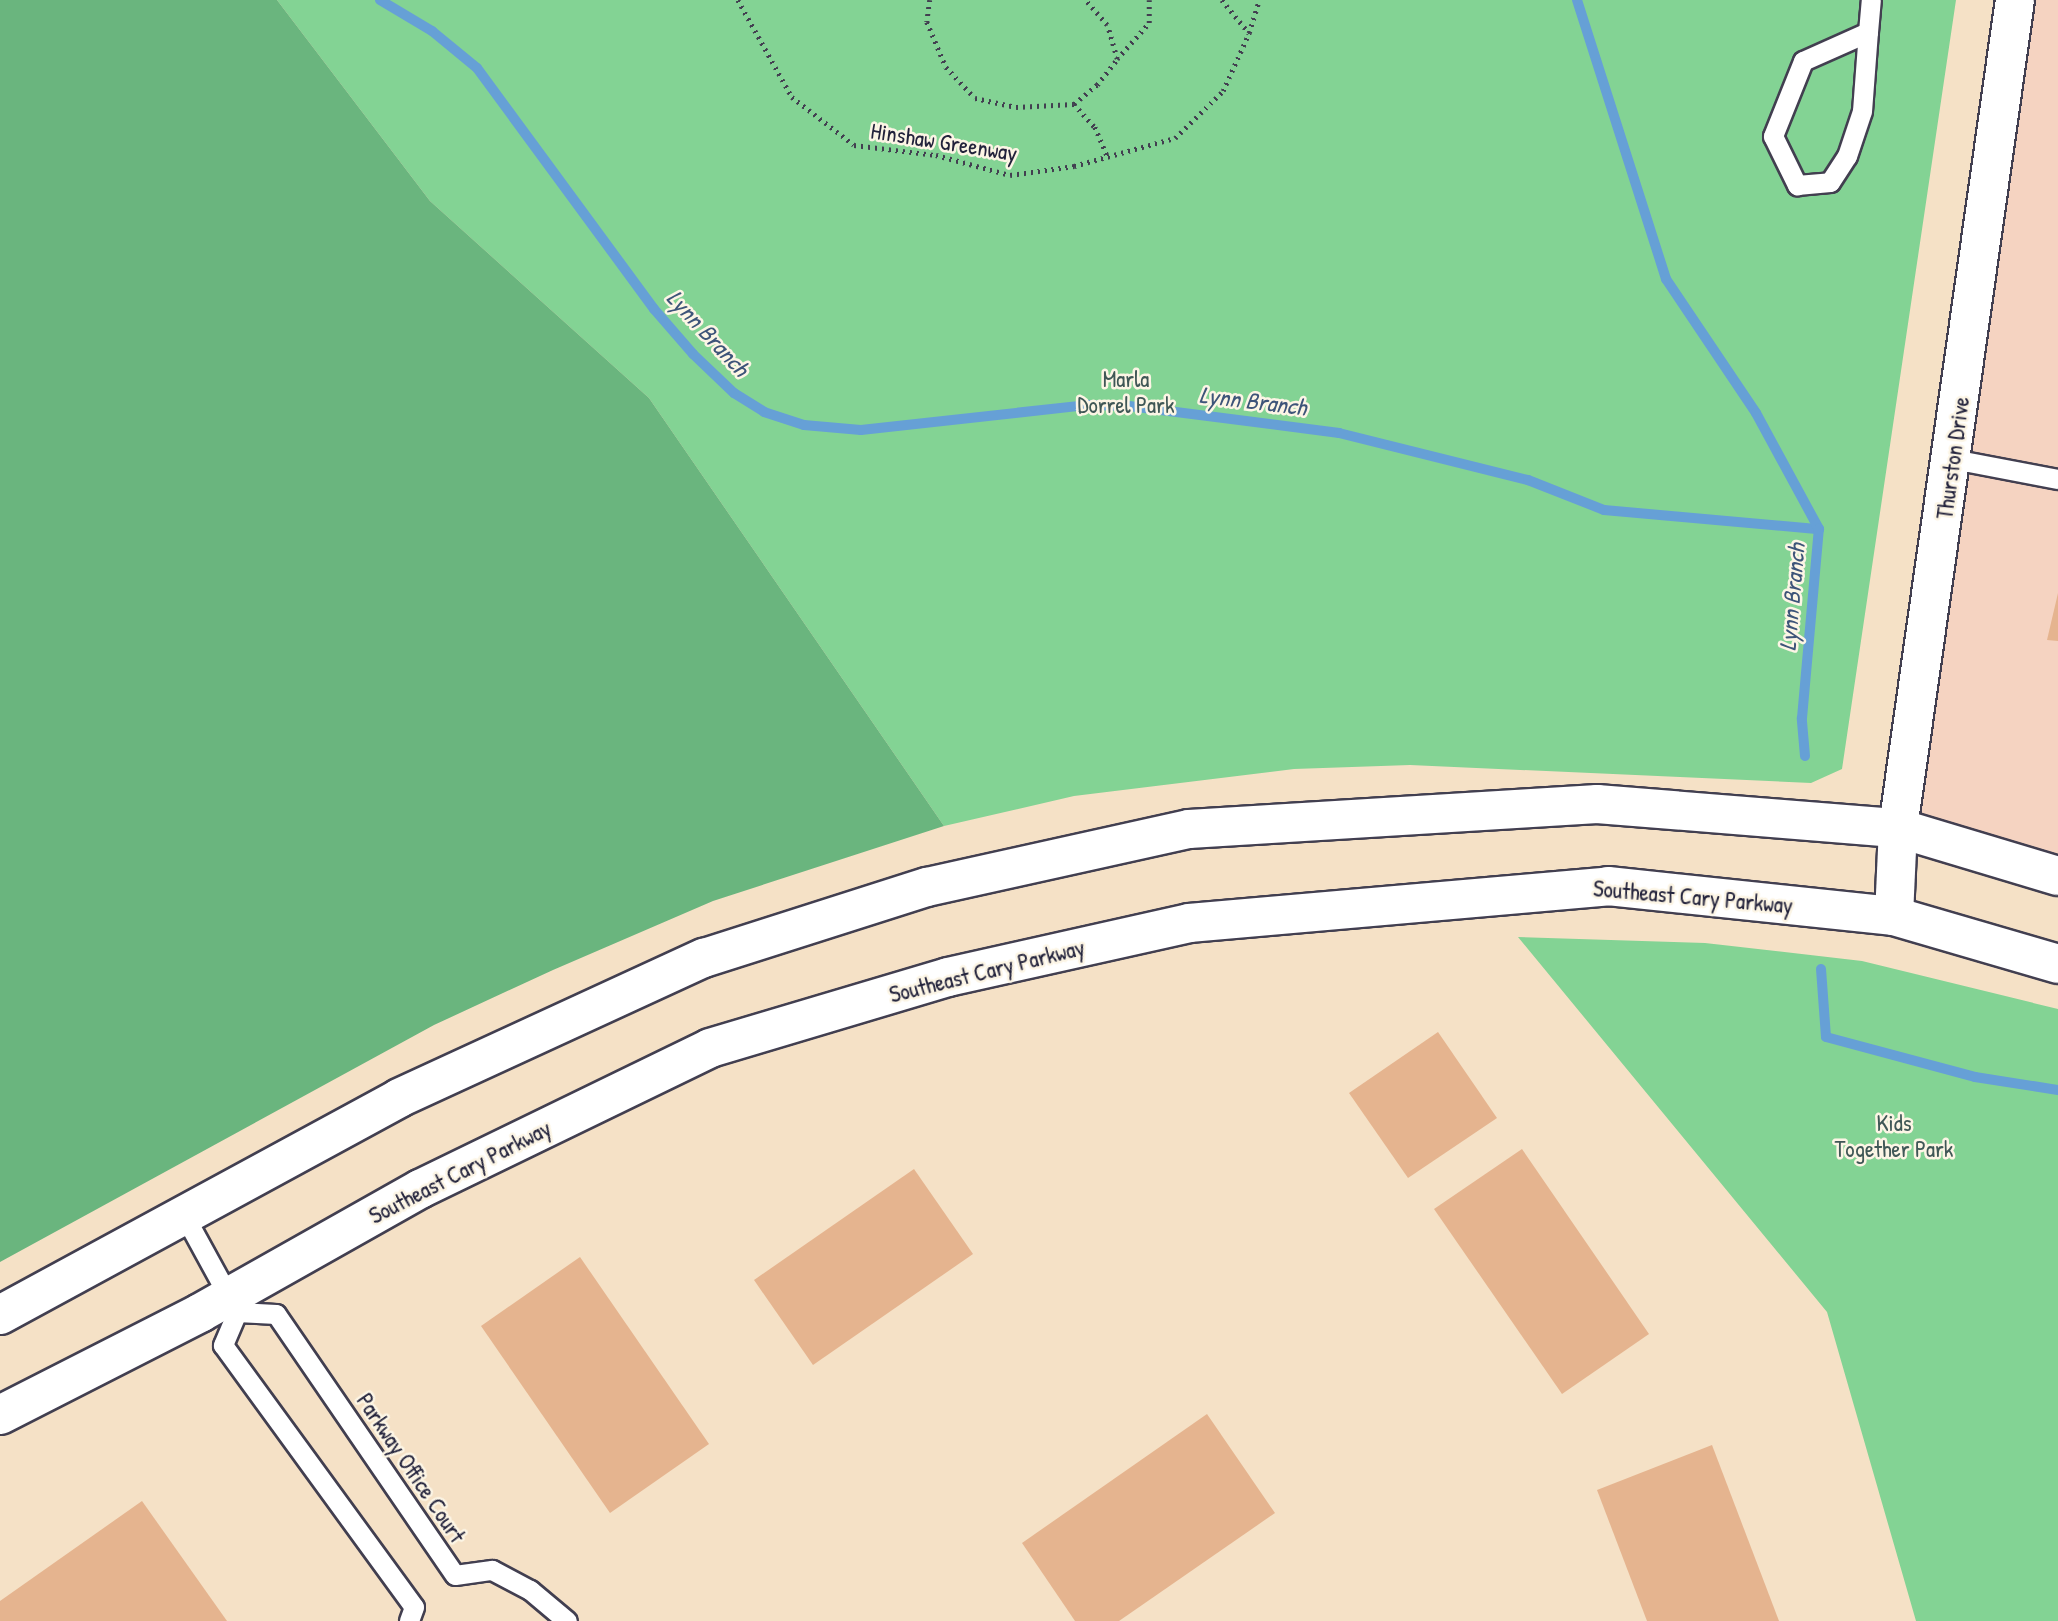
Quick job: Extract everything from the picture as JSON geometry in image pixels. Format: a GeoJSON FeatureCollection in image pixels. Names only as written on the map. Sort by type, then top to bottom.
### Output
{"type":"FeatureCollection","features":[{"type":"Feature","properties":{"kind":"main road","name":"Thurston Drive"},"geometry":{"type":"LineString","coordinates":[[1894,916],[1898,828],[1953,459],[2015,0]]}},
{"type":"Feature","properties":{"kind":"main road"},"geometry":{"type":"LineString","coordinates":[[0,1315],[399,1098],[704,957],[927,887],[1189,830],[1597,804],[1898,828],[2058,876]]}},
{"type":"Feature","properties":{"kind":"main road","name":"Southeast Cary Parkway"},"geometry":{"type":"LineString","coordinates":[[0,1415],[233,1304],[420,1189],[710,1048],[948,977],[1214,918],[1608,886],[1894,916],[2058,964]]}},
{"type":"Feature","properties":{"kind":"lane"},"geometry":{"type":"LineString","coordinates":[[1868,32],[1803,61],[1773,136],[1797,185],[1830,183],[1847,156],[1862,111],[1871,0]]}},
{"type":"Feature","properties":{"kind":"lane"},"geometry":{"type":"LineString","coordinates":[[1953,459],[2058,479]]}},
{"type":"Feature","properties":{"kind":"lane"},"geometry":{"type":"LineString","coordinates":[[184,1215],[233,1304],[223,1345],[414,1607],[409,1621]]}},
{"type":"Feature","properties":{"kind":"lane","name":"Parkway Office Court"},"geometry":{"type":"LineString","coordinates":[[233,1304],[276,1314],[454,1575],[492,1570],[530,1590],[567,1621]]}},
{"type":"Feature","properties":{"kind":"path","name":"Hinshaw Greenway"},"geometry":{"type":"LineString","coordinates":[[738,0],[792,97],[854,145],[936,155],[1010,175],[1108,158],[1175,138],[1223,91],[1249,33],[1259,0]]}},
{"type":"Feature","properties":{"kind":"path"},"geometry":{"type":"LineString","coordinates":[[930,0],[927,22],[946,67],[975,98],[1016,107],[1074,104],[1097,85],[1149,23],[1149,0]]}},
{"type":"Feature","properties":{"kind":"path"},"geometry":{"type":"LineString","coordinates":[[1085,0],[1107,25],[1117,59]]}},
{"type":"Feature","properties":{"kind":"path"},"geometry":{"type":"LineString","coordinates":[[1222,0],[1249,33]]}},
{"type":"Feature","properties":{"kind":"path"},"geometry":{"type":"LineString","coordinates":[[1074,104],[1095,127],[1108,158]]}},
{"type":"Feature","properties":{"kind":"shaded area"},"geometry":{"type":"Polygon","coordinates":[[[2015,0],[2058,0],[2058,876],[1898,828],[2015,0]]]}},
{"type":"Feature","properties":{"kind":"green space"},"geometry":{"type":"Polygon","coordinates":[[[0,0],[277,0],[430,201],[649,398],[944,826],[713,901],[553,970],[434,1025],[0,1262],[0,0]]]}},
{"type":"Feature","properties":{"kind":"green space","name":"Marla Dorrel Park"},"geometry":{"type":"Polygon","coordinates":[[[277,0],[1956,0],[1842,769],[1811,783],[1410,765],[1294,769],[1074,796],[944,826],[649,398],[430,201],[277,0]]]}},
{"type":"Feature","properties":{"kind":"green space","name":"Kids Together Park"},"geometry":{"type":"Polygon","coordinates":[[[1518,937],[1705,943],[1862,961],[2058,1009],[2058,1621],[1916,1621],[1827,1312],[1518,937]]]}},
{"type":"Feature","properties":{"kind":"building"},"geometry":{"type":"Polygon","coordinates":[[[2058,593],[2058,641],[2047,640],[2058,593]]]}},
{"type":"Feature","properties":{"kind":"building"},"geometry":{"type":"Polygon","coordinates":[[[1438,1032],[1497,1118],[1408,1178],[1349,1093],[1438,1032]]]}},
{"type":"Feature","properties":{"kind":"building"},"geometry":{"type":"Polygon","coordinates":[[[1522,1149],[1649,1334],[1562,1394],[1434,1209],[1522,1149]]]}},
{"type":"Feature","properties":{"kind":"building"},"geometry":{"type":"Polygon","coordinates":[[[914,1169],[973,1254],[813,1365],[754,1280],[914,1169]]]}},
{"type":"Feature","properties":{"kind":"building"},"geometry":{"type":"Polygon","coordinates":[[[580,1257],[709,1444],[610,1513],[481,1326],[580,1257]]]}},
{"type":"Feature","properties":{"kind":"building"},"geometry":{"type":"Polygon","coordinates":[[[1207,1414],[1275,1513],[1119,1621],[1075,1621],[1022,1543],[1207,1414]]]}},
{"type":"Feature","properties":{"kind":"building"},"geometry":{"type":"Polygon","coordinates":[[[1712,1445],[1779,1621],[1647,1621],[1597,1490],[1712,1445]]]}},
{"type":"Feature","properties":{"kind":"building"},"geometry":{"type":"Polygon","coordinates":[[[142,1501],[227,1621],[0,1621],[0,1601],[142,1501]]]}},
{"type":"Feature","properties":{"kind":"waterway","name":"Lynn Branch"},"geometry":{"type":"LineString","coordinates":[[380,0],[432,31],[477,68],[654,309],[693,354],[734,393],[764,412],[804,425],[861,430],[1089,405],[1129,406],[1339,433],[1528,480],[1604,510],[1819,529]]}},
{"type":"Feature","properties":{"kind":"waterway"},"geometry":{"type":"LineString","coordinates":[[1577,0],[1666,279],[1756,413],[1819,529]]}},
{"type":"Feature","properties":{"kind":"waterway","name":"Lynn Branch"},"geometry":{"type":"LineString","coordinates":[[1805,756],[1802,718],[1819,529]]}},
{"type":"Feature","properties":{"kind":"waterway","name":"Lynn Branch"},"geometry":{"type":"LineString","coordinates":[[1821,969],[1826,1037],[1975,1077],[2058,1090]]}}]}
